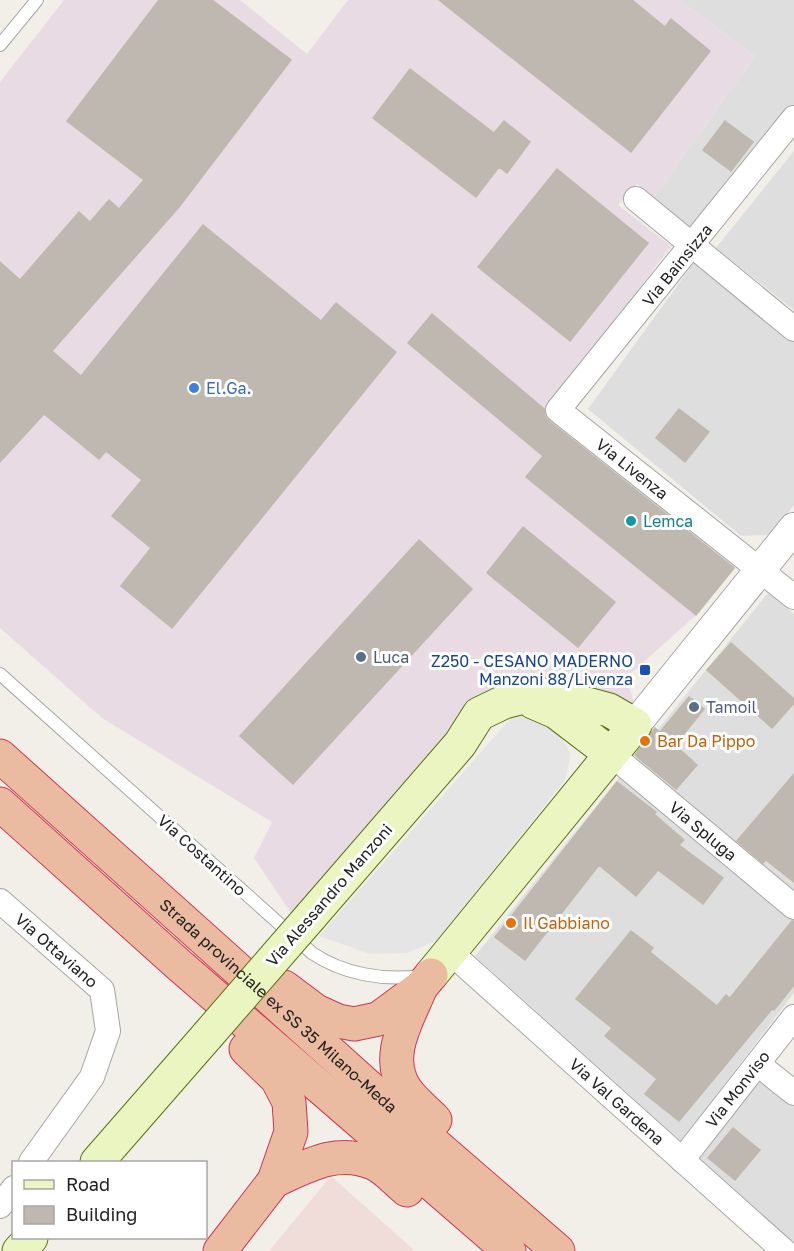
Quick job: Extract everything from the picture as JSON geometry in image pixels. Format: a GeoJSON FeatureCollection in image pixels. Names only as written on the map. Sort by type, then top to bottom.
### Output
{"type":"FeatureCollection","features":[{"type":"Feature","properties":{"kind":"highway","name":"Strada provinciale ex SS 35 Milano-Meda"},"geometry":{"type":"LineString","coordinates":[[0,756],[177,916],[558,1251]]}},
{"type":"Feature","properties":{"kind":"highway","name":"Strada provinciale ex SS 35 Milano-Meda"},"geometry":{"type":"LineString","coordinates":[[0,804],[179,965],[507,1251]]}},
{"type":"Feature","properties":{"kind":"highway"},"geometry":{"type":"LineString","coordinates":[[177,916],[222,931],[288,992],[316,1011],[338,1021],[354,1024],[378,1018],[434,971]]}},
{"type":"Feature","properties":{"kind":"highway"},"geometry":{"type":"LineString","coordinates":[[179,965],[189,994],[277,1079],[289,1102],[291,1132],[274,1181],[220,1251]]}},
{"type":"Feature","properties":{"kind":"highway"},"geometry":{"type":"LineString","coordinates":[[434,971],[399,1040],[397,1071],[414,1099],[470,1152],[487,1190]]}},
{"type":"Feature","properties":{"kind":"highway"},"geometry":{"type":"LineString","coordinates":[[274,1181],[327,1158],[350,1157],[375,1164],[476,1244],[507,1251]]}},
{"type":"Feature","properties":{"kind":"main road","name":"Via Alessandro Manzoni"},"geometry":{"type":"LineString","coordinates":[[98,1161],[460,744],[479,714],[504,702],[523,697],[546,695],[609,710],[635,725]]}},
{"type":"Feature","properties":{"kind":"main road"},"geometry":{"type":"LineString","coordinates":[[523,697],[556,712],[611,754]]}},
{"type":"Feature","properties":{"kind":"main road"},"geometry":{"type":"LineString","coordinates":[[434,971],[635,725]]}},
{"type":"Feature","properties":{"kind":"main road"},"geometry":{"type":"LineString","coordinates":[[19,1251],[30,1239]]}},
{"type":"Feature","properties":{"kind":"street","name":"Via Bainsizza"},"geometry":{"type":"LineString","coordinates":[[558,411],[794,118]]}},
{"type":"Feature","properties":{"kind":"street"},"geometry":{"type":"LineString","coordinates":[[636,199],[794,329]]}},
{"type":"Feature","properties":{"kind":"street","name":"Via Livenza"},"geometry":{"type":"LineString","coordinates":[[558,411],[794,597]]}},
{"type":"Feature","properties":{"kind":"street"},"geometry":{"type":"LineString","coordinates":[[635,725],[794,528]]}},
{"type":"Feature","properties":{"kind":"street","name":"Via Spluga"},"geometry":{"type":"LineString","coordinates":[[611,754],[794,908]]}},
{"type":"Feature","properties":{"kind":"street","name":"Via Ottaviano"},"geometry":{"type":"LineString","coordinates":[[0,901],[102,990],[108,1031],[92,1077],[32,1161]]}},
{"type":"Feature","properties":{"kind":"street","name":"Via Val Gardena"},"geometry":{"type":"LineString","coordinates":[[434,971],[682,1160],[784,1251]]}},
{"type":"Feature","properties":{"kind":"street","name":"Via Monviso"},"geometry":{"type":"LineString","coordinates":[[682,1160],[794,1017]]}},
{"type":"Feature","properties":{"kind":"street"},"geometry":{"type":"LineString","coordinates":[[758,1064],[794,1093]]}},
{"type":"Feature","properties":{"kind":"street"},"geometry":{"type":"LineString","coordinates":[[0,1206],[12,1191]]}},
{"type":"Feature","properties":{"kind":"lane"},"geometry":{"type":"LineString","coordinates":[[0,45],[37,0]]}},
{"type":"Feature","properties":{"kind":"lane","name":"Via Costantino"},"geometry":{"type":"LineString","coordinates":[[0,674],[312,953],[335,966],[356,972],[404,978],[434,971]]}},
{"type":"Feature","properties":{"kind":"shaded area"},"geometry":{"type":"Polygon","coordinates":[[[64,0],[240,0],[307,54],[348,0],[679,0],[755,56],[653,198],[637,184],[618,205],[671,246],[547,412],[736,566],[696,615],[626,678],[635,705],[530,680],[500,681],[291,913],[254,858],[272,822],[102,718],[0,628],[0,82],[64,0]]]}},
{"type":"Feature","properties":{"kind":"shaded area"},"geometry":{"type":"Polygon","coordinates":[[[679,0],[794,0],[794,105],[694,232],[653,198],[755,56],[679,0]]]}},
{"type":"Feature","properties":{"kind":"shaded area"},"geometry":{"type":"Polygon","coordinates":[[[794,151],[794,310],[716,248],[794,151]]]}},
{"type":"Feature","properties":{"kind":"shaded area"},"geometry":{"type":"Polygon","coordinates":[[[695,261],[794,341],[794,505],[769,535],[741,536],[588,409],[695,261]]]}},
{"type":"Feature","properties":{"kind":"shaded area"},"geometry":{"type":"Polygon","coordinates":[[[768,593],[794,614],[794,993],[681,1141],[475,956],[768,593]]]}},
{"type":"Feature","properties":{"kind":"shaded area"},"geometry":{"type":"Polygon","coordinates":[[[530,710],[559,733],[571,754],[565,780],[436,941],[407,953],[370,954],[319,936],[511,718],[530,710]]]}},
{"type":"Feature","properties":{"kind":"shaded area"},"geometry":{"type":"Polygon","coordinates":[[[761,1080],[794,1107],[794,1243],[698,1159],[761,1080]]]}},
{"type":"Feature","properties":{"kind":"shaded area"},"geometry":{"type":"Polygon","coordinates":[[[331,1176],[415,1251],[269,1251],[331,1176]]]}},
{"type":"Feature","properties":{"kind":"building"},"geometry":{"type":"Polygon","coordinates":[[[159,0],[212,0],[291,60],[179,207],[52,351],[81,376],[203,225],[321,321],[336,303],[396,352],[172,628],[121,586],[151,548],[112,516],[142,480],[106,451],[99,459],[44,414],[0,462],[0,262],[20,280],[79,212],[90,222],[109,200],[119,209],[144,180],[67,121],[159,0]]]}},
{"type":"Feature","properties":{"kind":"building"},"geometry":{"type":"Polygon","coordinates":[[[439,0],[632,0],[665,27],[671,19],[710,51],[631,152],[439,0]]]}},
{"type":"Feature","properties":{"kind":"building"},"geometry":{"type":"Polygon","coordinates":[[[410,69],[494,133],[504,121],[530,142],[507,173],[499,167],[476,197],[373,118],[410,69]]]}},
{"type":"Feature","properties":{"kind":"building"},"geometry":{"type":"Polygon","coordinates":[[[725,121],[753,142],[731,171],[703,150],[725,121]]]}},
{"type":"Feature","properties":{"kind":"building"},"geometry":{"type":"Polygon","coordinates":[[[557,169],[648,243],[570,341],[478,267],[557,169]]]}},
{"type":"Feature","properties":{"kind":"building","name":"Lemca"},"geometry":{"type":"Polygon","coordinates":[[[432,314],[544,409],[549,421],[734,568],[696,615],[526,477],[543,456],[408,343],[432,314]]]}},
{"type":"Feature","properties":{"kind":"building"},"geometry":{"type":"Polygon","coordinates":[[[679,409],[709,432],[685,462],[656,438],[679,409]]]}},
{"type":"Feature","properties":{"kind":"building"},"geometry":{"type":"Polygon","coordinates":[[[523,527],[615,602],[578,647],[487,573],[523,527]]]}},
{"type":"Feature","properties":{"kind":"building"},"geometry":{"type":"Polygon","coordinates":[[[419,540],[472,589],[293,784],[240,736],[419,540]]]}},
{"type":"Feature","properties":{"kind":"building"},"geometry":{"type":"Polygon","coordinates":[[[731,643],[794,699],[794,703],[772,728],[707,670],[731,643]]]}},
{"type":"Feature","properties":{"kind":"building"},"geometry":{"type":"Polygon","coordinates":[[[689,697],[704,709],[675,745],[697,765],[676,789],[635,755],[655,728],[660,732],[689,697]]]}},
{"type":"Feature","properties":{"kind":"building"},"geometry":{"type":"Polygon","coordinates":[[[794,774],[794,882],[766,860],[763,863],[737,841],[794,774]]]}},
{"type":"Feature","properties":{"kind":"building"},"geometry":{"type":"Polygon","coordinates":[[[617,782],[656,812],[654,814],[684,840],[679,845],[723,878],[703,904],[658,870],[636,896],[599,865],[525,960],[495,937],[617,782]]]}},
{"type":"Feature","properties":{"kind":"building"},"geometry":{"type":"Polygon","coordinates":[[[794,921],[794,985],[679,1121],[645,1094],[657,1079],[605,1036],[612,1028],[576,999],[631,931],[653,948],[650,952],[717,1006],[726,995],[730,998],[794,921]]]}},
{"type":"Feature","properties":{"kind":"building"},"geometry":{"type":"Polygon","coordinates":[[[733,1128],[760,1150],[735,1180],[708,1158],[733,1128]]]}},
{"type":"Feature","properties":{"kind":"place","name":"El.Ga."},"geometry":{"type":"Point","coordinates":[194,388]}},
{"type":"Feature","properties":{"kind":"place","name":"Lemca"},"geometry":{"type":"Point","coordinates":[631,521]}},
{"type":"Feature","properties":{"kind":"place","name":"Luca"},"geometry":{"type":"Point","coordinates":[361,657]}},
{"type":"Feature","properties":{"kind":"place","name":"Z250 - CESANO MADERNO Manzoni 88/Livenza"},"geometry":{"type":"Point","coordinates":[645,670]}},
{"type":"Feature","properties":{"kind":"place","name":"Tamoil"},"geometry":{"type":"Point","coordinates":[694,707]}},
{"type":"Feature","properties":{"kind":"place","name":"Bar Da Pippo"},"geometry":{"type":"Point","coordinates":[645,741]}},
{"type":"Feature","properties":{"kind":"place","name":"Il Gabbiano"},"geometry":{"type":"Point","coordinates":[511,923]}}]}
